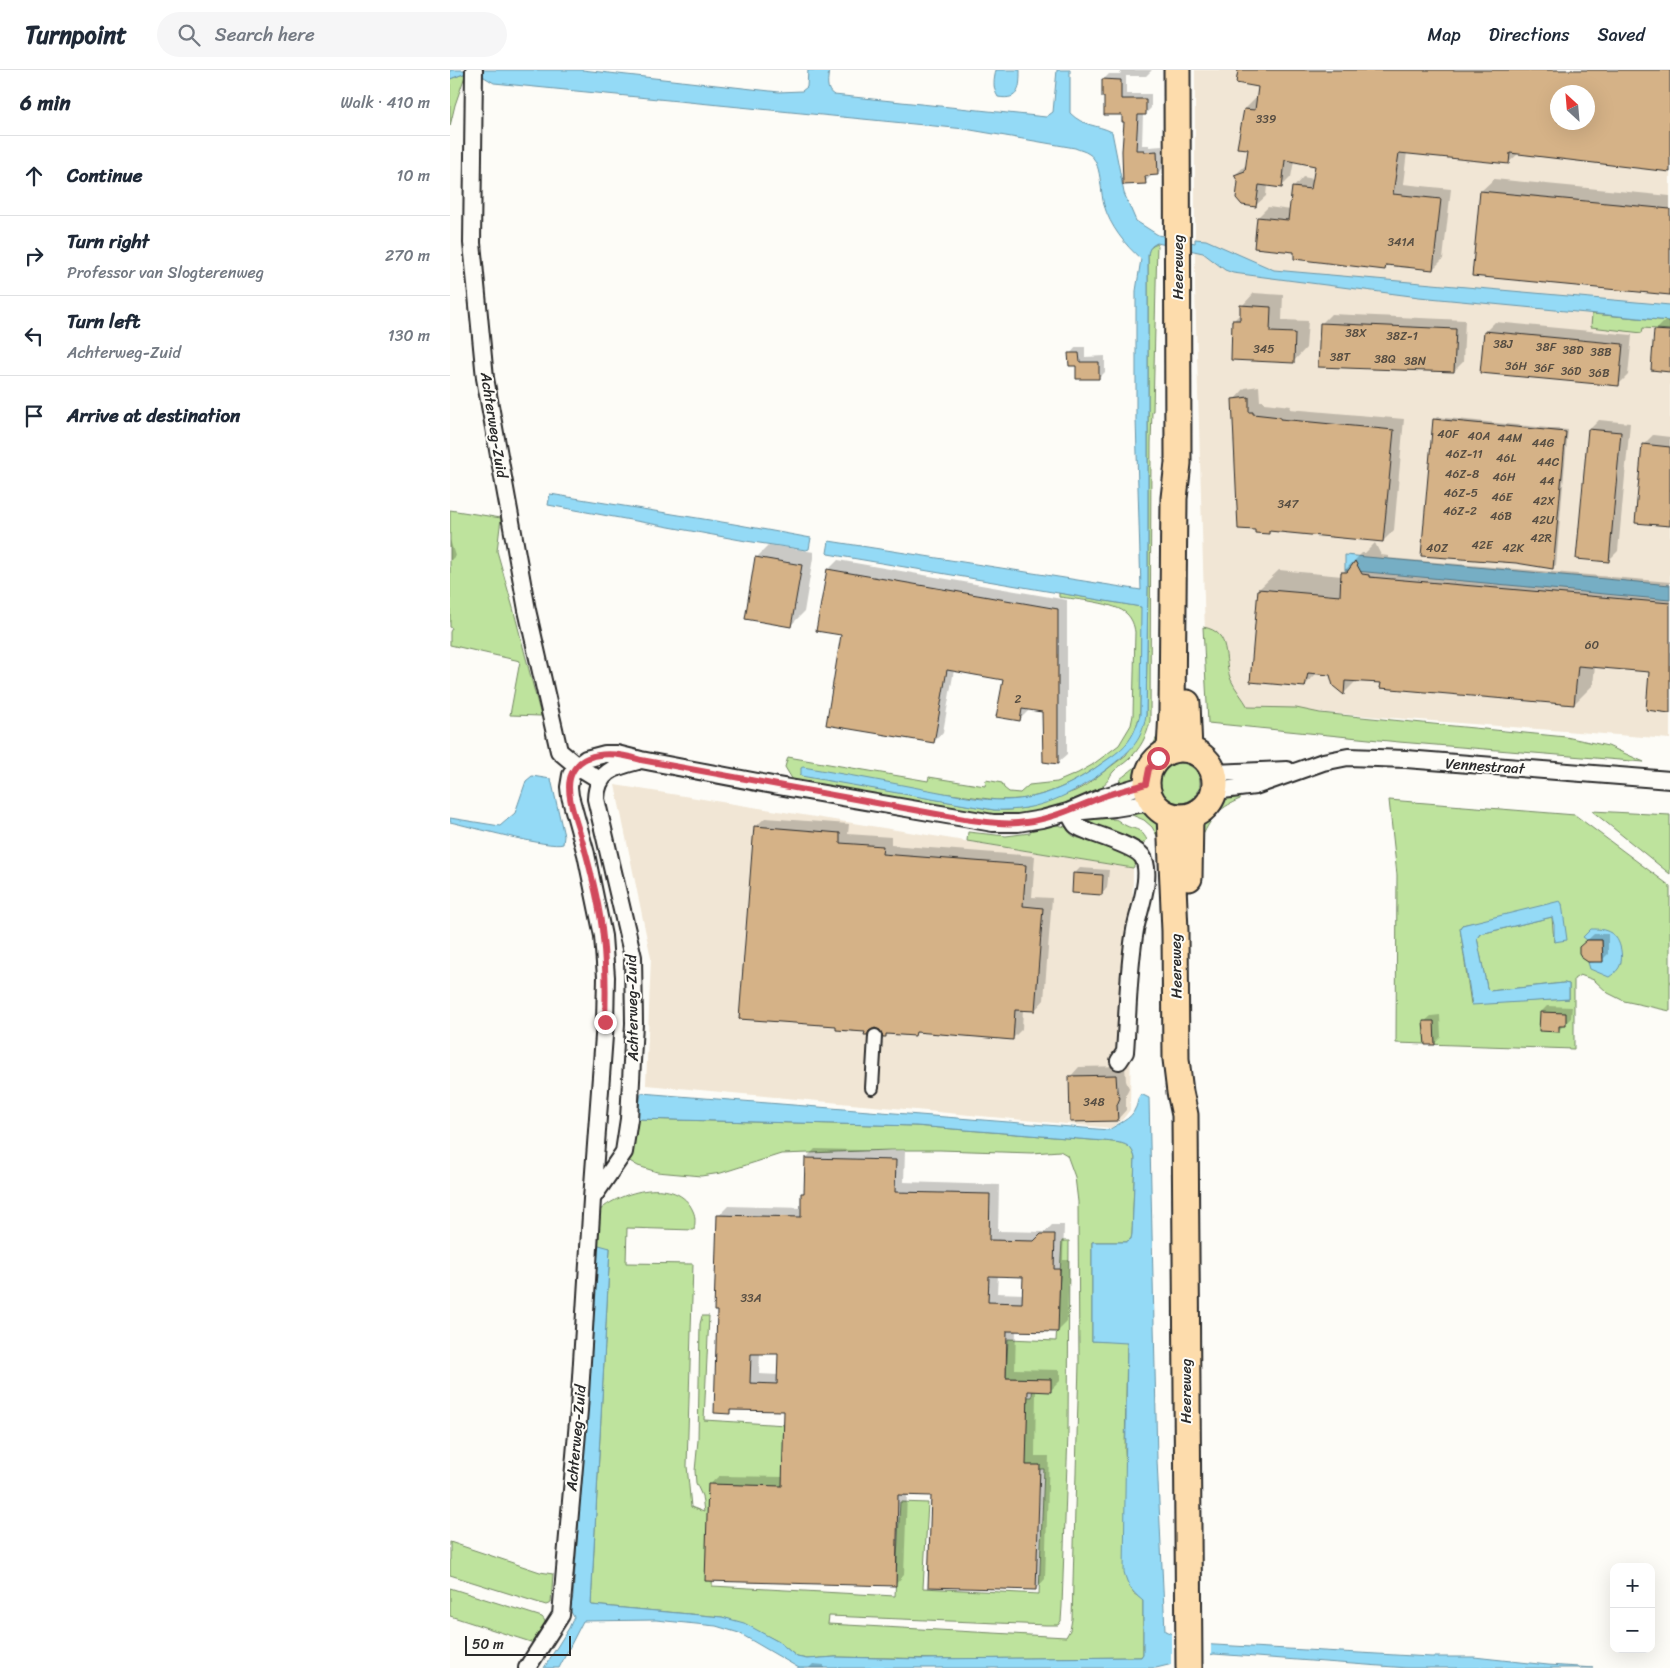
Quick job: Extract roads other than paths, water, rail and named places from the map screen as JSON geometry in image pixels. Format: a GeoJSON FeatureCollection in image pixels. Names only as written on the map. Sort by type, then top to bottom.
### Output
{"type":"FeatureCollection","features":[{"type":"Feature","properties":{"kind":"main road","name":"Heereweg"},"geometry":{"type":"LineString","coordinates":[[1177,70],[1178,464],[1184,499],[1187,690],[1180,750]]}},
{"type":"Feature","properties":{"kind":"main road"},"geometry":{"type":"LineString","coordinates":[[1180,750],[1195,752],[1205,758],[1214,782],[1208,804],[1203,810],[1164,804],[1149,769],[1164,753],[1180,750]]}},
{"type":"Feature","properties":{"kind":"main road","name":"Heereweg"},"geometry":{"type":"LineString","coordinates":[[1164,804],[1188,846],[1191,1087],[1184,1115],[1188,1667]]}},
{"type":"Feature","properties":{"kind":"street","name":"Achterweg-Zuid"},"geometry":{"type":"LineString","coordinates":[[473,73],[472,243],[485,378],[528,610],[559,751],[577,766],[600,780],[596,789],[596,798],[633,957],[634,1023],[629,1119],[624,1152],[592,1198]]}},
{"type":"Feature","properties":{"kind":"street"},"geometry":{"type":"LineString","coordinates":[[577,766],[586,759],[605,754],[617,754],[641,760],[994,823],[1018,823],[1042,819],[1068,812],[1103,797],[1164,804]]}},
{"type":"Feature","properties":{"kind":"street","name":"Vennestraat"},"geometry":{"type":"LineString","coordinates":[[1214,782],[1256,786],[1301,769],[1348,757],[1670,780]]}},
{"type":"Feature","properties":{"kind":"street"},"geometry":{"type":"LineString","coordinates":[[600,780],[609,771],[619,766],[641,760]]}},
{"type":"Feature","properties":{"kind":"street","name":"Achterweg-Zuid"},"geometry":{"type":"LineString","coordinates":[[527,1668],[561,1614],[579,1410],[605,1022],[606,977],[603,936],[595,894],[569,787],[571,775],[577,766]]}},
{"type":"Feature","properties":{"kind":"street"},"geometry":{"type":"LineString","coordinates":[[1068,812],[1077,826],[1138,852],[1142,856],[1144,863],[1146,876],[1145,890],[1135,930],[1125,1052],[1119,1060]]}},
{"type":"Feature","properties":{"kind":"street"},"geometry":{"type":"LineString","coordinates":[[872,1088],[875,1036]]}},
{"type":"Feature","properties":{"kind":"water"},"geometry":{"type":"Polygon","coordinates":[[[450,70],[582,70],[779,92],[802,91],[807,87],[808,70],[829,70],[828,87],[834,95],[1046,117],[1053,112],[1057,70],[1070,70],[1070,113],[1080,121],[1112,132],[1124,193],[1136,221],[1158,235],[1195,243],[1195,239],[1206,240],[1274,270],[1670,305],[1670,321],[1419,297],[1233,273],[1225,270],[1203,253],[1157,243],[1153,245],[1148,255],[1146,715],[1137,741],[1128,752],[1081,787],[1040,805],[1010,810],[994,810],[801,776],[801,768],[803,767],[949,794],[975,798],[1013,800],[1056,790],[1084,776],[1121,749],[1134,732],[1140,715],[1141,607],[827,553],[829,541],[1141,590],[1136,419],[1136,291],[1141,259],[1129,248],[1110,220],[1104,205],[1096,163],[1089,154],[1075,148],[965,129],[494,83],[479,74],[466,73],[450,79],[450,70]]]}},
{"type":"Feature","properties":{"kind":"water"},"geometry":{"type":"Polygon","coordinates":[[[996,70],[1020,70],[1019,87],[1015,95],[1005,98],[998,97],[994,87],[996,70]]]}},
{"type":"Feature","properties":{"kind":"water"},"geometry":{"type":"Polygon","coordinates":[[[550,494],[811,538],[809,549],[746,541],[548,505],[550,494]]]}},
{"type":"Feature","properties":{"kind":"water"},"geometry":{"type":"Polygon","coordinates":[[[1345,555],[1670,585],[1670,600],[1345,570],[1345,555]]]}},
{"type":"Feature","properties":{"kind":"water"},"geometry":{"type":"Polygon","coordinates":[[[532,776],[551,779],[564,836],[563,844],[555,845],[527,840],[450,822],[450,818],[500,826],[515,813],[526,781],[532,776]]]}},
{"type":"Feature","properties":{"kind":"water"},"geometry":{"type":"Polygon","coordinates":[[[1560,901],[1567,940],[1554,942],[1552,917],[1480,934],[1477,938],[1487,988],[1490,991],[1564,983],[1569,984],[1569,999],[1472,1005],[1460,928],[1462,925],[1560,901]]]}},
{"type":"Feature","properties":{"kind":"water"},"geometry":{"type":"Polygon","coordinates":[[[1591,929],[1611,933],[1619,944],[1621,950],[1620,965],[1609,977],[1590,969],[1588,962],[1603,961],[1602,940],[1587,940],[1583,937],[1591,929]]]}},
{"type":"Feature","properties":{"kind":"water"},"geometry":{"type":"Polygon","coordinates":[[[641,1093],[1109,1130],[1131,1116],[1141,1094],[1149,1098],[1157,1460],[1165,1631],[1197,1644],[1431,1657],[1474,1657],[1594,1668],[1408,1668],[1214,1654],[1156,1668],[799,1668],[739,1633],[716,1626],[656,1620],[583,1621],[559,1668],[544,1668],[574,1617],[570,1610],[573,1596],[579,1510],[595,1250],[599,1245],[610,1248],[591,1605],[722,1617],[744,1623],[779,1642],[797,1657],[807,1659],[835,1657],[921,1659],[1141,1657],[1143,1654],[1143,1601],[1130,1588],[1124,1572],[1127,1343],[1092,1341],[1092,1242],[1126,1242],[1131,1239],[1135,1158],[1131,1148],[1115,1142],[916,1126],[637,1119],[641,1093]]]}}]}
